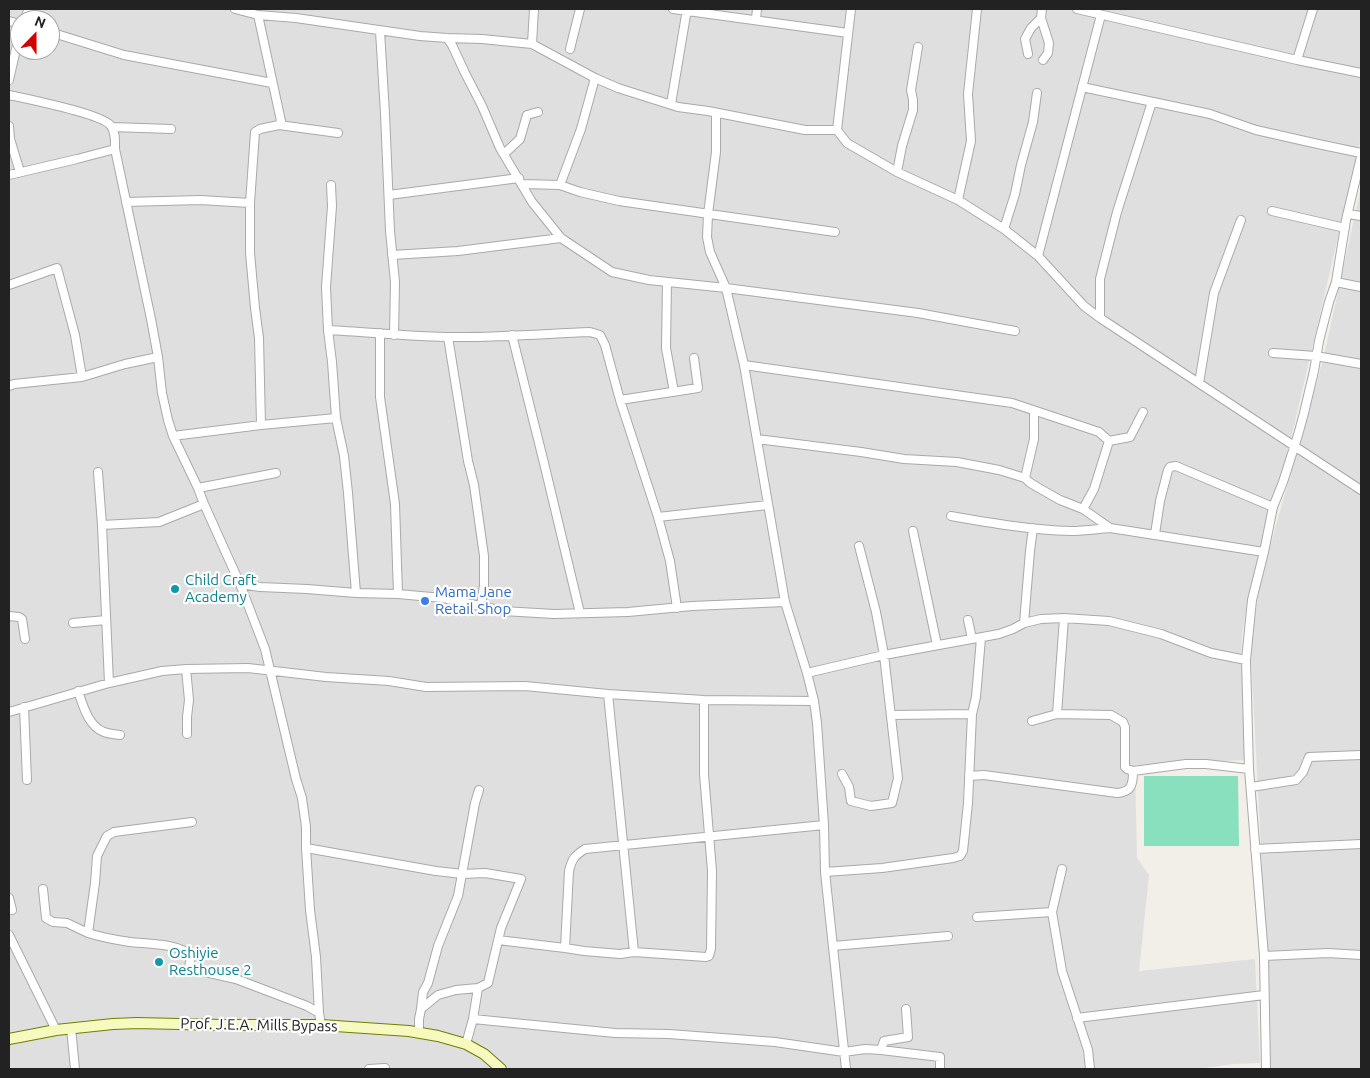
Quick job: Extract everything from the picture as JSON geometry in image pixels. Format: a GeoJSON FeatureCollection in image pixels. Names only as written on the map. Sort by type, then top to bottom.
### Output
{"type":"FeatureCollection","features":[{"type":"Feature","properties":{"kind":"street"},"geometry":{"type":"LineString","coordinates":[[235,9],[258,15],[296,18],[380,31],[532,44],[595,78],[618,88],[678,107],[805,130],[837,130]]}},
{"type":"Feature","properties":{"kind":"street"},"geometry":{"type":"LineString","coordinates":[[296,18],[298,9]]}},
{"type":"Feature","properties":{"kind":"street"},"geometry":{"type":"LineString","coordinates":[[532,44],[534,9]]}},
{"type":"Feature","properties":{"kind":"street"},"geometry":{"type":"LineString","coordinates":[[570,49],[580,9]]}},
{"type":"Feature","properties":{"kind":"street"},"geometry":{"type":"LineString","coordinates":[[673,9],[848,33]]}},
{"type":"Feature","properties":{"kind":"street"},"geometry":{"type":"LineString","coordinates":[[756,19],[757,9]]}},
{"type":"Feature","properties":{"kind":"street"},"geometry":{"type":"LineString","coordinates":[[851,9],[837,130],[847,143],[897,172],[958,200],[1004,229],[1038,256],[1084,306],[1100,318],[1361,490]]}},
{"type":"Feature","properties":{"kind":"street"},"geometry":{"type":"LineString","coordinates":[[958,200],[971,141],[968,94],[976,9]]}},
{"type":"Feature","properties":{"kind":"street"},"geometry":{"type":"LineString","coordinates":[[1042,9],[1041,18],[1049,43],[1048,53],[1043,60]]}},
{"type":"Feature","properties":{"kind":"street"},"geometry":{"type":"LineString","coordinates":[[1077,9],[1361,74]]}},
{"type":"Feature","properties":{"kind":"street"},"geometry":{"type":"LineString","coordinates":[[1296,60],[1313,9]]}},
{"type":"Feature","properties":{"kind":"street"},"geometry":{"type":"LineString","coordinates":[[671,104],[687,10]]}},
{"type":"Feature","properties":{"kind":"street"},"geometry":{"type":"LineString","coordinates":[[258,15],[281,121],[279,125]]}},
{"type":"Feature","properties":{"kind":"street"},"geometry":{"type":"LineString","coordinates":[[1038,256],[1101,15]]}},
{"type":"Feature","properties":{"kind":"street"},"geometry":{"type":"LineString","coordinates":[[1028,54],[1025,39],[1031,28],[1041,18]]}},
{"type":"Feature","properties":{"kind":"street"},"geometry":{"type":"LineString","coordinates":[[380,31],[395,282],[394,335]]}},
{"type":"Feature","properties":{"kind":"street"},"geometry":{"type":"LineString","coordinates":[[60,35],[124,55],[272,83]]}},
{"type":"Feature","properties":{"kind":"street"},"geometry":{"type":"LineString","coordinates":[[448,38],[504,154],[532,202],[561,238],[612,272],[649,280],[918,313],[1015,331]]}},
{"type":"Feature","properties":{"kind":"street"},"geometry":{"type":"LineString","coordinates":[[897,172],[902,146],[913,110],[911,90],[918,47]]}},
{"type":"Feature","properties":{"kind":"street"},"geometry":{"type":"LineString","coordinates":[[9,80],[14,60]]}},
{"type":"Feature","properties":{"kind":"street"},"geometry":{"type":"LineString","coordinates":[[560,185],[581,129],[595,78]]}},
{"type":"Feature","properties":{"kind":"street"},"geometry":{"type":"LineString","coordinates":[[1082,87],[1210,114],[1265,132],[1361,153]]}},
{"type":"Feature","properties":{"kind":"street"},"geometry":{"type":"LineString","coordinates":[[1004,229],[1033,122],[1037,93]]}},
{"type":"Feature","properties":{"kind":"street"},"geometry":{"type":"LineString","coordinates":[[9,95],[70,108],[106,121],[112,127],[151,319],[162,393],[173,436],[240,584],[265,649],[302,798],[306,827],[310,910],[317,964],[321,1025]]}},
{"type":"Feature","properties":{"kind":"street"},"geometry":{"type":"LineString","coordinates":[[1100,318],[1100,278],[1117,212],[1152,102]]}},
{"type":"Feature","properties":{"kind":"street"},"geometry":{"type":"LineString","coordinates":[[504,154],[520,139],[527,115],[538,112]]}},
{"type":"Feature","properties":{"kind":"street"},"geometry":{"type":"LineString","coordinates":[[716,113],[716,152],[708,214],[707,238],[710,252],[726,288],[744,365],[785,602],[814,701],[824,825],[825,872],[846,1069]]}},
{"type":"Feature","properties":{"kind":"street"},"geometry":{"type":"LineString","coordinates":[[261,426],[259,338],[250,253],[250,203],[255,132],[265,127],[279,125],[338,133]]}},
{"type":"Feature","properties":{"kind":"street"},"geometry":{"type":"LineString","coordinates":[[9,126],[10,139],[20,172]]}},
{"type":"Feature","properties":{"kind":"street"},"geometry":{"type":"LineString","coordinates":[[112,127],[171,129]]}},
{"type":"Feature","properties":{"kind":"street"},"geometry":{"type":"LineString","coordinates":[[9,175],[115,149]]}},
{"type":"Feature","properties":{"kind":"street"},"geometry":{"type":"LineString","coordinates":[[1266,1069],[1264,956],[1249,769],[1246,660],[1252,600],[1273,507],[1294,446],[1314,371],[1329,302],[1336,282],[1345,228],[1361,157]]}},
{"type":"Feature","properties":{"kind":"street"},"geometry":{"type":"LineString","coordinates":[[389,195],[520,181],[560,185],[580,192],[619,201],[835,232]]}},
{"type":"Feature","properties":{"kind":"street"},"geometry":{"type":"LineString","coordinates":[[331,185],[332,206],[326,288],[328,330],[336,418],[344,456],[348,493],[356,593]]}},
{"type":"Feature","properties":{"kind":"street"},"geometry":{"type":"LineString","coordinates":[[126,202],[200,200],[250,203]]}},
{"type":"Feature","properties":{"kind":"street"},"geometry":{"type":"LineString","coordinates":[[1272,211],[1345,228]]}},
{"type":"Feature","properties":{"kind":"street"},"geometry":{"type":"LineString","coordinates":[[1348,214],[1361,216]]}},
{"type":"Feature","properties":{"kind":"street"},"geometry":{"type":"LineString","coordinates":[[1199,383],[1214,293],[1241,220]]}},
{"type":"Feature","properties":{"kind":"street"},"geometry":{"type":"LineString","coordinates":[[392,255],[458,251],[561,238]]}},
{"type":"Feature","properties":{"kind":"street"},"geometry":{"type":"LineString","coordinates":[[9,285],[57,268],[75,334],[82,377]]}},
{"type":"Feature","properties":{"kind":"street"},"geometry":{"type":"LineString","coordinates":[[668,282],[666,348],[674,392]]}},
{"type":"Feature","properties":{"kind":"street"},"geometry":{"type":"LineString","coordinates":[[1336,282],[1361,287]]}},
{"type":"Feature","properties":{"kind":"street"},"geometry":{"type":"LineString","coordinates":[[328,330],[448,337],[590,332],[600,335],[605,344],[620,400],[658,517],[670,561],[677,608]]}},
{"type":"Feature","properties":{"kind":"street"},"geometry":{"type":"LineString","coordinates":[[380,333],[380,397],[395,504],[398,594]]}},
{"type":"Feature","properties":{"kind":"street"},"geometry":{"type":"LineString","coordinates":[[512,335],[580,612]]}},
{"type":"Feature","properties":{"kind":"street"},"geometry":{"type":"LineString","coordinates":[[448,337],[468,461],[474,485],[484,556],[484,585],[481,606]]}},
{"type":"Feature","properties":{"kind":"street"},"geometry":{"type":"LineString","coordinates":[[1273,353],[1316,356],[1361,364]]}},
{"type":"Feature","properties":{"kind":"street"},"geometry":{"type":"LineString","coordinates":[[9,386],[82,377],[126,364],[158,358]]}},
{"type":"Feature","properties":{"kind":"street"},"geometry":{"type":"LineString","coordinates":[[620,400],[698,388],[694,358]]}},
{"type":"Feature","properties":{"kind":"street"},"geometry":{"type":"LineString","coordinates":[[744,365],[1012,404],[1099,432],[1109,442]]}},
{"type":"Feature","properties":{"kind":"street"},"geometry":{"type":"LineString","coordinates":[[1025,478],[1034,439],[1034,411]]}},
{"type":"Feature","properties":{"kind":"street"},"geometry":{"type":"LineString","coordinates":[[1109,442],[1130,437],[1143,412]]}},
{"type":"Feature","properties":{"kind":"street"},"geometry":{"type":"LineString","coordinates":[[173,436],[336,418]]}},
{"type":"Feature","properties":{"kind":"street"},"geometry":{"type":"LineString","coordinates":[[757,439],[860,452],[904,460],[957,462],[999,470],[1025,478],[1037,488],[1083,509],[1110,528]]}},
{"type":"Feature","properties":{"kind":"street"},"geometry":{"type":"LineString","coordinates":[[1083,509],[1094,490],[1109,442]]}},
{"type":"Feature","properties":{"kind":"street"},"geometry":{"type":"LineString","coordinates":[[1155,534],[1160,501],[1168,470],[1173,466],[1273,507]]}},
{"type":"Feature","properties":{"kind":"street"},"geometry":{"type":"LineString","coordinates":[[98,472],[109,683]]}},
{"type":"Feature","properties":{"kind":"street"},"geometry":{"type":"LineString","coordinates":[[198,488],[276,473]]}},
{"type":"Feature","properties":{"kind":"street"},"geometry":{"type":"LineString","coordinates":[[102,525],[159,522],[204,504]]}},
{"type":"Feature","properties":{"kind":"street"},"geometry":{"type":"LineString","coordinates":[[658,517],[768,505]]}},
{"type":"Feature","properties":{"kind":"street"},"geometry":{"type":"LineString","coordinates":[[951,516],[999,524],[1072,531],[1110,528],[1264,552]]}},
{"type":"Feature","properties":{"kind":"street"},"geometry":{"type":"LineString","coordinates":[[1024,623],[1033,528]]}},
{"type":"Feature","properties":{"kind":"street"},"geometry":{"type":"LineString","coordinates":[[913,531],[937,645]]}},
{"type":"Feature","properties":{"kind":"street"},"geometry":{"type":"LineString","coordinates":[[842,774],[849,787],[851,802],[870,806],[892,803],[898,778],[884,655],[876,612],[859,546]]}},
{"type":"Feature","properties":{"kind":"street"},"geometry":{"type":"LineString","coordinates":[[240,584],[260,587],[443,598],[504,611],[554,614],[628,612],[785,602]]}},
{"type":"Feature","properties":{"kind":"street"},"geometry":{"type":"LineString","coordinates":[[9,616],[22,619],[26,638]]}},
{"type":"Feature","properties":{"kind":"street"},"geometry":{"type":"LineString","coordinates":[[807,673],[884,655],[999,634],[1024,623],[1041,619],[1064,618],[1109,621],[1161,634],[1211,653],[1246,660]]}},
{"type":"Feature","properties":{"kind":"street"},"geometry":{"type":"LineString","coordinates":[[1057,714],[1064,618]]}},
{"type":"Feature","properties":{"kind":"street"},"geometry":{"type":"LineString","coordinates":[[73,623],[106,620]]}},
{"type":"Feature","properties":{"kind":"street"},"geometry":{"type":"LineString","coordinates":[[825,872],[882,868],[960,856],[968,803],[972,714],[976,697],[976,639],[968,620]]}},
{"type":"Feature","properties":{"kind":"street"},"geometry":{"type":"LineString","coordinates":[[9,712],[78,691],[162,671],[248,668],[326,677],[389,681],[426,687],[525,686],[608,694],[704,700],[814,701]]}},
{"type":"Feature","properties":{"kind":"street"},"geometry":{"type":"LineString","coordinates":[[186,669],[189,700],[187,734]]}},
{"type":"Feature","properties":{"kind":"street"},"geometry":{"type":"LineString","coordinates":[[78,691],[89,719],[96,728],[104,732],[120,735]]}},
{"type":"Feature","properties":{"kind":"street"},"geometry":{"type":"LineString","coordinates":[[608,694],[634,952]]}},
{"type":"Feature","properties":{"kind":"street"},"geometry":{"type":"LineString","coordinates":[[498,940],[602,953],[620,954],[634,952],[709,956],[711,949],[712,871],[704,774],[704,700]]}},
{"type":"Feature","properties":{"kind":"street"},"geometry":{"type":"LineString","coordinates":[[24,707],[27,780]]}},
{"type":"Feature","properties":{"kind":"street"},"geometry":{"type":"LineString","coordinates":[[891,715],[972,714]]}},
{"type":"Feature","properties":{"kind":"street"},"geometry":{"type":"LineString","coordinates":[[1032,721],[1057,714],[1111,715],[1123,722],[1125,727],[1125,767],[1133,771],[1186,764],[1206,764],[1249,769]]}},
{"type":"Feature","properties":{"kind":"street"},"geometry":{"type":"LineString","coordinates":[[1251,787],[1296,780],[1303,772],[1309,757],[1361,755]]}},
{"type":"Feature","properties":{"kind":"street"},"geometry":{"type":"LineString","coordinates":[[969,776],[984,775],[1072,788],[1124,793],[1133,784],[1133,771]]}},
{"type":"Feature","properties":{"kind":"street"},"geometry":{"type":"LineString","coordinates":[[419,1032],[423,992],[428,983],[440,940],[458,896],[479,790]]}},
{"type":"Feature","properties":{"kind":"street"},"geometry":{"type":"LineString","coordinates":[[88,933],[97,856],[108,836],[114,832],[192,822]]}},
{"type":"Feature","properties":{"kind":"street"},"geometry":{"type":"LineString","coordinates":[[565,948],[567,882],[571,862],[575,855],[585,849],[824,825]]}},
{"type":"Feature","properties":{"kind":"street"},"geometry":{"type":"LineString","coordinates":[[1255,849],[1361,844]]}},
{"type":"Feature","properties":{"kind":"street"},"geometry":{"type":"LineString","coordinates":[[306,848],[398,865],[463,874],[486,873],[521,879],[501,928],[488,983],[478,988],[456,990],[438,995],[421,1009]]}},
{"type":"Feature","properties":{"kind":"street"},"geometry":{"type":"LineString","coordinates":[[1062,868],[1052,912],[1062,971],[1088,1050],[1090,1069]]}},
{"type":"Feature","properties":{"kind":"street"},"geometry":{"type":"LineString","coordinates":[[43,889],[46,918],[53,922],[67,923],[88,933],[128,942],[161,944],[184,950],[191,956],[189,968],[193,971],[236,979],[307,1006],[319,1013]]}},
{"type":"Feature","properties":{"kind":"street"},"geometry":{"type":"LineString","coordinates":[[9,898],[12,910]]}},
{"type":"Feature","properties":{"kind":"street"},"geometry":{"type":"LineString","coordinates":[[977,918],[1052,912]]}},
{"type":"Feature","properties":{"kind":"street"},"geometry":{"type":"LineString","coordinates":[[9,935],[56,1030]]}},
{"type":"Feature","properties":{"kind":"street"},"geometry":{"type":"LineString","coordinates":[[833,946],[948,936]]}},
{"type":"Feature","properties":{"kind":"street"},"geometry":{"type":"LineString","coordinates":[[1264,956],[1361,955]]}},
{"type":"Feature","properties":{"kind":"street"},"geometry":{"type":"LineString","coordinates":[[466,1044],[473,1019],[478,988]]}},
{"type":"Feature","properties":{"kind":"street"},"geometry":{"type":"LineString","coordinates":[[1077,1018],[1264,995]]}},
{"type":"Feature","properties":{"kind":"street"},"geometry":{"type":"LineString","coordinates":[[881,1050],[884,1041],[908,1037],[906,1009]]}},
{"type":"Feature","properties":{"kind":"street"},"geometry":{"type":"LineString","coordinates":[[473,1019],[615,1033],[669,1034],[775,1042],[844,1052],[865,1049],[881,1050],[940,1057],[940,1069]]}},
{"type":"Feature","properties":{"kind":"street","name":"Prof. J.E.A. Mills Bypass"},"geometry":{"type":"LineString","coordinates":[[9,1039],[56,1030],[114,1024],[321,1025],[419,1032],[438,1036],[466,1044],[484,1054],[501,1069]]}},
{"type":"Feature","properties":{"kind":"street"},"geometry":{"type":"LineString","coordinates":[[71,1028],[75,1069]]}},
{"type":"Feature","properties":{"kind":"street"},"geometry":{"type":"LineString","coordinates":[[369,1069],[385,1069]]}},
{"type":"Feature","properties":{"kind":"shaded area"},"geometry":{"type":"Polygon","coordinates":[[[9,9],[1361,9],[1361,138],[1291,439],[1249,593],[1242,635],[1241,664],[1246,760],[1135,765],[1137,858],[1149,875],[1139,971],[1255,959],[1260,1063],[1197,1069],[9,1069],[9,9]]]}},
{"type":"Feature","properties":{"kind":"shaded area"},"geometry":{"type":"Polygon","coordinates":[[[1361,187],[1361,1069],[1270,1069],[1266,945],[1251,657],[1253,631],[1259,589],[1323,360],[1361,187]]]}},
{"type":"Feature","properties":{"kind":"green space"},"geometry":{"type":"Polygon","coordinates":[[[1144,776],[1238,776],[1239,846],[1144,846],[1144,776]]]}},
{"type":"Feature","properties":{"kind":"place","name":"Child Craft Academy"},"geometry":{"type":"Point","coordinates":[175,589]}},
{"type":"Feature","properties":{"kind":"place","name":"Mama Jane Retail Shop"},"geometry":{"type":"Point","coordinates":[425,601]}},
{"type":"Feature","properties":{"kind":"place","name":"Oshiyie Resthouse 2"},"geometry":{"type":"Point","coordinates":[159,962]}}]}
